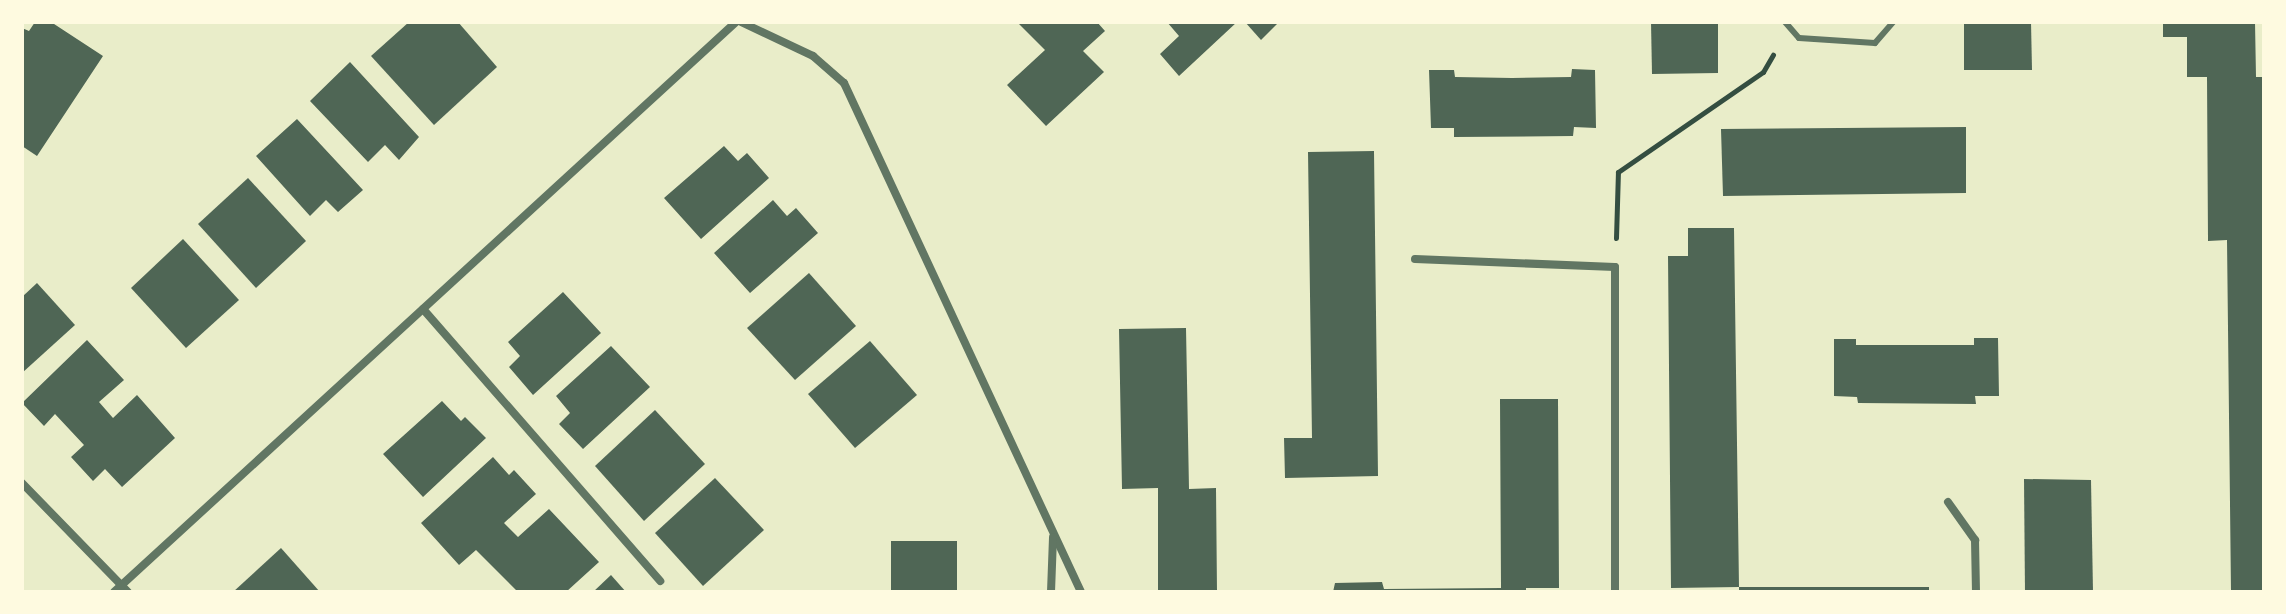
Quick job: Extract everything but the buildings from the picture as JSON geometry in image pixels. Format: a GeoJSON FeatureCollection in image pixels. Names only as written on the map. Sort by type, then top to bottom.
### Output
{"type":"FeatureCollection","features":[{"type":"Feature","properties":{"kind":"street"},"geometry":{"type":"LineString","coordinates":[[114,592],[125,588],[423,309],[738,22],[813,56],[844,83],[1081,592]]}},
{"type":"Feature","properties":{"kind":"street"},"geometry":{"type":"LineString","coordinates":[[1415,259],[1615,267],[1615,592]]}},
{"type":"Feature","properties":{"kind":"street"},"geometry":{"type":"LineString","coordinates":[[423,309],[660,581]]}},
{"type":"Feature","properties":{"kind":"street"},"geometry":{"type":"LineString","coordinates":[[22,483],[125,588]]}},
{"type":"Feature","properties":{"kind":"street"},"geometry":{"type":"LineString","coordinates":[[1948,502],[1975,540],[1976,592]]}},
{"type":"Feature","properties":{"kind":"street"},"geometry":{"type":"LineString","coordinates":[[1051,592],[1053,534]]}},
{"type":"Feature","properties":{"kind":"lane"},"geometry":{"type":"LineString","coordinates":[[1787,24],[1799,38],[1875,43],[1893,22]]}},
{"type":"Feature","properties":{"kind":"path"},"geometry":{"type":"LineString","coordinates":[[1615,267],[1618,172],[1763,72],[1787,24]]}}]}
